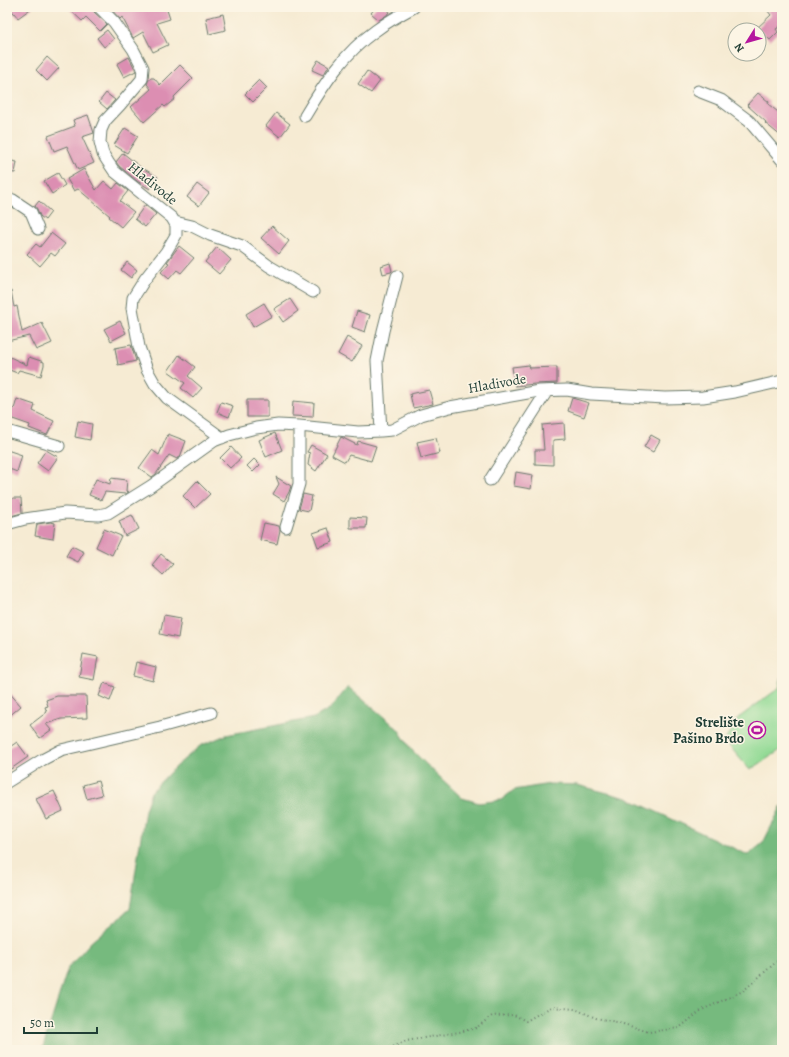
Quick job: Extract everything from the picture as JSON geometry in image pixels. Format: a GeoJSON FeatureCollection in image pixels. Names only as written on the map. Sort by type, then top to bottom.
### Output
{"type":"FeatureCollection","features":[{"type":"Feature","properties":{"kind":"street","name":"Hladivode"},"geometry":{"type":"LineString","coordinates":[[99,7],[114,22],[122,33],[133,49],[143,68],[142,79],[105,121],[101,130],[100,142],[103,154],[114,171],[172,218],[176,225],[176,235],[166,252],[145,279],[133,298],[132,308],[139,347],[147,370],[155,384],[167,398],[222,438]]}},
{"type":"Feature","properties":{"kind":"street"},"geometry":{"type":"LineString","coordinates":[[305,116],[320,90],[351,51],[374,31],[414,7]]}},
{"type":"Feature","properties":{"kind":"street"},"geometry":{"type":"LineString","coordinates":[[698,91],[722,100],[749,121],[782,160]]}},
{"type":"Feature","properties":{"kind":"street"},"geometry":{"type":"LineString","coordinates":[[7,198],[13,200],[31,212],[38,229]]}},
{"type":"Feature","properties":{"kind":"street"},"geometry":{"type":"LineString","coordinates":[[175,222],[192,226],[210,235],[242,246],[269,266],[313,292]]}},
{"type":"Feature","properties":{"kind":"street"},"geometry":{"type":"LineString","coordinates":[[381,431],[377,361],[397,276]]}},
{"type":"Feature","properties":{"kind":"street","name":"Hladivode"},"geometry":{"type":"LineString","coordinates":[[7,524],[25,519],[65,512],[98,515],[108,513],[151,486],[214,441],[229,435],[256,428],[278,425],[358,432],[381,431],[392,430],[420,415],[450,407],[539,391],[567,390],[591,394],[665,398],[703,397],[735,392],[782,381]]}},
{"type":"Feature","properties":{"kind":"street"},"geometry":{"type":"LineString","coordinates":[[490,480],[547,391]]}},
{"type":"Feature","properties":{"kind":"street"},"geometry":{"type":"LineString","coordinates":[[286,527],[298,484],[299,426]]}},
{"type":"Feature","properties":{"kind":"street"},"geometry":{"type":"LineString","coordinates":[[7,431],[59,446]]}},
{"type":"Feature","properties":{"kind":"street"},"geometry":{"type":"LineString","coordinates":[[7,782],[61,750],[160,727],[211,713]]}},
{"type":"Feature","properties":{"kind":"path"},"geometry":{"type":"LineString","coordinates":[[386,1050],[406,1041],[476,1028],[492,1016],[514,1015],[526,1021],[551,1007],[575,1009],[596,1018],[616,1022],[649,1032],[679,1028],[702,1010],[743,991],[782,957]]}},
{"type":"Feature","properties":{"kind":"green space","name":"Strelište Pašino Brdo"},"geometry":{"type":"Polygon","coordinates":[[[782,674],[782,749],[750,770],[725,741],[737,719],[779,688],[782,674]]]}},
{"type":"Feature","properties":{"kind":"green space"},"geometry":{"type":"Polygon","coordinates":[[[348,687],[398,729],[410,748],[462,798],[479,803],[501,800],[514,790],[550,784],[577,785],[627,798],[748,855],[763,843],[782,805],[782,1050],[42,1050],[68,968],[91,942],[130,909],[145,810],[151,792],[175,767],[200,746],[226,735],[314,718],[331,708],[348,687]]]}},
{"type":"Feature","properties":{"kind":"building"},"geometry":{"type":"Polygon","coordinates":[[[9,7],[33,7],[18,18],[9,7]]]}},
{"type":"Feature","properties":{"kind":"building"},"geometry":{"type":"Polygon","coordinates":[[[67,7],[92,7],[94,12],[107,24],[100,31],[86,17],[82,21],[67,7]]]}},
{"type":"Feature","properties":{"kind":"building"},"geometry":{"type":"Polygon","coordinates":[[[109,7],[166,7],[170,19],[157,23],[168,45],[153,52],[143,32],[133,38],[122,17],[120,19],[109,7]]]}},
{"type":"Feature","properties":{"kind":"building"},"geometry":{"type":"Polygon","coordinates":[[[376,7],[386,7],[390,10],[387,15],[379,20],[371,13],[376,7]]]}},
{"type":"Feature","properties":{"kind":"building"},"geometry":{"type":"Polygon","coordinates":[[[772,7],[782,7],[782,25],[776,29],[778,32],[770,40],[767,37],[767,22],[763,22],[771,15],[767,10],[772,7]]]}},
{"type":"Feature","properties":{"kind":"building"},"geometry":{"type":"Polygon","coordinates":[[[223,14],[226,30],[209,34],[206,18],[223,14]]]}},
{"type":"Feature","properties":{"kind":"building"},"geometry":{"type":"Polygon","coordinates":[[[107,30],[114,39],[104,47],[97,38],[107,30]]]}},
{"type":"Feature","properties":{"kind":"building"},"geometry":{"type":"Polygon","coordinates":[[[47,57],[59,68],[47,81],[36,70],[47,57]]]}},
{"type":"Feature","properties":{"kind":"building"},"geometry":{"type":"Polygon","coordinates":[[[129,57],[136,71],[124,77],[117,64],[129,57]]]}},
{"type":"Feature","properties":{"kind":"building"},"geometry":{"type":"Polygon","coordinates":[[[318,60],[329,66],[323,75],[312,70],[318,60]]]}},
{"type":"Feature","properties":{"kind":"building"},"geometry":{"type":"Polygon","coordinates":[[[180,65],[193,78],[174,97],[175,99],[165,107],[163,105],[144,122],[131,107],[151,89],[147,84],[149,79],[154,78],[160,85],[180,65]]]}},
{"type":"Feature","properties":{"kind":"building"},"geometry":{"type":"Polygon","coordinates":[[[367,71],[380,81],[371,93],[358,84],[367,71]]]}},
{"type":"Feature","properties":{"kind":"building"},"geometry":{"type":"Polygon","coordinates":[[[259,80],[267,88],[253,102],[245,94],[259,80]]]}},
{"type":"Feature","properties":{"kind":"building"},"geometry":{"type":"Polygon","coordinates":[[[106,93],[115,100],[107,109],[99,102],[106,93]]]}},
{"type":"Feature","properties":{"kind":"building"},"geometry":{"type":"Polygon","coordinates":[[[758,93],[769,102],[768,104],[782,115],[782,137],[747,105],[758,93]]]}},
{"type":"Feature","properties":{"kind":"building"},"geometry":{"type":"Polygon","coordinates":[[[276,113],[290,124],[280,137],[266,126],[276,113]]]}},
{"type":"Feature","properties":{"kind":"building"},"geometry":{"type":"Polygon","coordinates":[[[88,115],[94,133],[82,137],[94,163],[78,170],[67,146],[54,151],[48,136],[75,126],[73,120],[88,115]]]}},
{"type":"Feature","properties":{"kind":"building"},"geometry":{"type":"Polygon","coordinates":[[[125,128],[138,136],[127,153],[114,145],[125,128]]]}},
{"type":"Feature","properties":{"kind":"building"},"geometry":{"type":"Polygon","coordinates":[[[123,153],[144,170],[158,177],[150,189],[137,181],[116,162],[123,153]]]}},
{"type":"Feature","properties":{"kind":"building"},"geometry":{"type":"Polygon","coordinates":[[[7,160],[17,162],[15,173],[7,172],[7,160]]]}},
{"type":"Feature","properties":{"kind":"building"},"geometry":{"type":"Polygon","coordinates":[[[84,169],[96,190],[104,181],[113,189],[118,183],[128,191],[120,201],[134,212],[121,227],[78,189],[74,191],[67,179],[84,169]]]}},
{"type":"Feature","properties":{"kind":"building"},"geometry":{"type":"Polygon","coordinates":[[[58,173],[65,185],[52,194],[44,181],[58,173]]]}},
{"type":"Feature","properties":{"kind":"building"},"geometry":{"type":"Polygon","coordinates":[[[197,184],[209,193],[199,206],[187,197],[197,184]]]}},
{"type":"Feature","properties":{"kind":"building"},"geometry":{"type":"Polygon","coordinates":[[[39,201],[51,212],[45,220],[40,216],[35,206],[39,201]]]}},
{"type":"Feature","properties":{"kind":"building"},"geometry":{"type":"Polygon","coordinates":[[[145,205],[156,214],[145,227],[135,219],[145,205]]]}},
{"type":"Feature","properties":{"kind":"building"},"geometry":{"type":"Polygon","coordinates":[[[272,226],[289,241],[279,254],[261,238],[272,226]]]}},
{"type":"Feature","properties":{"kind":"building"},"geometry":{"type":"Polygon","coordinates":[[[51,233],[65,244],[55,256],[51,253],[40,266],[27,254],[36,244],[40,247],[51,233]]]}},
{"type":"Feature","properties":{"kind":"building"},"geometry":{"type":"Polygon","coordinates":[[[179,246],[194,258],[181,273],[177,270],[169,279],[161,272],[169,263],[167,262],[179,246]]]}},
{"type":"Feature","properties":{"kind":"building"},"geometry":{"type":"Polygon","coordinates":[[[217,247],[231,260],[219,274],[205,262],[217,247]]]}},
{"type":"Feature","properties":{"kind":"building"},"geometry":{"type":"Polygon","coordinates":[[[127,262],[137,270],[131,278],[121,270],[127,262]]]}},
{"type":"Feature","properties":{"kind":"building"},"geometry":{"type":"Polygon","coordinates":[[[390,263],[392,271],[383,274],[381,266],[390,263]]]}},
{"type":"Feature","properties":{"kind":"building"},"geometry":{"type":"Polygon","coordinates":[[[7,291],[11,291],[14,307],[17,306],[22,332],[42,323],[52,343],[36,350],[29,336],[7,341],[7,291]]]}},
{"type":"Feature","properties":{"kind":"building"},"geometry":{"type":"Polygon","coordinates":[[[290,299],[298,311],[283,322],[274,309],[290,299]]]}},
{"type":"Feature","properties":{"kind":"building"},"geometry":{"type":"Polygon","coordinates":[[[264,303],[272,316],[253,327],[246,314],[264,303]]]}},
{"type":"Feature","properties":{"kind":"building"},"geometry":{"type":"Polygon","coordinates":[[[357,311],[370,315],[365,332],[352,327],[357,311]]]}},
{"type":"Feature","properties":{"kind":"building"},"geometry":{"type":"Polygon","coordinates":[[[120,321],[126,333],[111,341],[104,329],[120,321]]]}},
{"type":"Feature","properties":{"kind":"building"},"geometry":{"type":"Polygon","coordinates":[[[347,337],[362,346],[352,362],[338,354],[347,337]]]}},
{"type":"Feature","properties":{"kind":"building"},"geometry":{"type":"Polygon","coordinates":[[[131,345],[136,361],[118,365],[115,348],[131,345]]]}},
{"type":"Feature","properties":{"kind":"building"},"geometry":{"type":"Polygon","coordinates":[[[179,355],[195,367],[188,376],[202,388],[193,398],[181,388],[185,383],[168,371],[179,355]]]}},
{"type":"Feature","properties":{"kind":"building"},"geometry":{"type":"Polygon","coordinates":[[[10,357],[27,365],[29,357],[44,362],[41,376],[19,370],[17,373],[7,369],[7,363],[10,357]]]}},
{"type":"Feature","properties":{"kind":"building"},"geometry":{"type":"Polygon","coordinates":[[[529,365],[530,368],[557,367],[557,383],[515,386],[512,367],[529,365]]]}},
{"type":"Feature","properties":{"kind":"building"},"geometry":{"type":"Polygon","coordinates":[[[429,390],[433,404],[413,408],[410,394],[429,390]]]}},
{"type":"Feature","properties":{"kind":"building"},"geometry":{"type":"Polygon","coordinates":[[[572,398],[589,403],[584,417],[568,411],[572,398]]]}},
{"type":"Feature","properties":{"kind":"building"},"geometry":{"type":"Polygon","coordinates":[[[17,399],[35,405],[33,411],[54,421],[47,435],[29,428],[30,425],[7,417],[7,407],[14,409],[17,399]]]}},
{"type":"Feature","properties":{"kind":"building"},"geometry":{"type":"Polygon","coordinates":[[[247,400],[268,400],[268,417],[247,417],[247,400]]]}},
{"type":"Feature","properties":{"kind":"building"},"geometry":{"type":"Polygon","coordinates":[[[293,401],[314,403],[313,417],[292,416],[293,401]]]}},
{"type":"Feature","properties":{"kind":"building"},"geometry":{"type":"Polygon","coordinates":[[[221,402],[233,406],[229,417],[217,412],[221,402]]]}},
{"type":"Feature","properties":{"kind":"building"},"geometry":{"type":"Polygon","coordinates":[[[78,421],[92,424],[90,440],[75,437],[78,421]]]}},
{"type":"Feature","properties":{"kind":"building"},"geometry":{"type":"Polygon","coordinates":[[[564,423],[565,439],[553,440],[553,465],[535,464],[535,450],[544,450],[542,425],[564,423]]]}},
{"type":"Feature","properties":{"kind":"building"},"geometry":{"type":"Polygon","coordinates":[[[275,433],[282,450],[266,457],[259,440],[275,433]]]}},
{"type":"Feature","properties":{"kind":"building"},"geometry":{"type":"Polygon","coordinates":[[[168,434],[186,441],[180,457],[177,459],[169,455],[156,474],[152,477],[139,468],[152,450],[159,455],[168,434]]]}},
{"type":"Feature","properties":{"kind":"building"},"geometry":{"type":"Polygon","coordinates":[[[651,435],[660,440],[653,452],[644,447],[651,435]]]}},
{"type":"Feature","properties":{"kind":"building"},"geometry":{"type":"Polygon","coordinates":[[[341,437],[357,445],[358,441],[376,446],[371,461],[349,455],[345,462],[332,455],[341,437]]]}},
{"type":"Feature","properties":{"kind":"building"},"geometry":{"type":"Polygon","coordinates":[[[436,438],[440,453],[421,458],[417,442],[436,438]]]}},
{"type":"Feature","properties":{"kind":"building"},"geometry":{"type":"Polygon","coordinates":[[[311,445],[327,454],[316,471],[308,465],[310,453],[307,452],[311,445]]]}},
{"type":"Feature","properties":{"kind":"building"},"geometry":{"type":"Polygon","coordinates":[[[231,447],[241,458],[230,468],[220,458],[231,447]]]}},
{"type":"Feature","properties":{"kind":"building"},"geometry":{"type":"Polygon","coordinates":[[[7,450],[22,455],[17,472],[7,468],[7,450]]]}},
{"type":"Feature","properties":{"kind":"building"},"geometry":{"type":"Polygon","coordinates":[[[46,450],[58,457],[48,471],[37,463],[46,450]]]}},
{"type":"Feature","properties":{"kind":"building"},"geometry":{"type":"Polygon","coordinates":[[[254,459],[260,465],[253,472],[247,466],[254,459]]]}},
{"type":"Feature","properties":{"kind":"building"},"geometry":{"type":"Polygon","coordinates":[[[516,472],[533,475],[531,489],[514,486],[516,472]]]}},
{"type":"Feature","properties":{"kind":"building"},"geometry":{"type":"Polygon","coordinates":[[[276,477],[291,486],[284,501],[273,494],[279,484],[276,477]]]}},
{"type":"Feature","properties":{"kind":"building"},"geometry":{"type":"Polygon","coordinates":[[[111,478],[127,480],[126,491],[129,492],[125,494],[105,492],[101,500],[89,495],[96,479],[110,484],[111,478]]]}},
{"type":"Feature","properties":{"kind":"building"},"geometry":{"type":"Polygon","coordinates":[[[197,481],[210,494],[195,508],[183,496],[197,481]]]}},
{"type":"Feature","properties":{"kind":"building"},"geometry":{"type":"Polygon","coordinates":[[[303,494],[312,496],[309,511],[299,509],[303,494]]]}},
{"type":"Feature","properties":{"kind":"building"},"geometry":{"type":"Polygon","coordinates":[[[13,498],[21,498],[22,513],[7,517],[7,506],[13,498]]]}},
{"type":"Feature","properties":{"kind":"building"},"geometry":{"type":"Polygon","coordinates":[[[132,515],[139,529],[125,536],[119,521],[132,515]]]}},
{"type":"Feature","properties":{"kind":"building"},"geometry":{"type":"Polygon","coordinates":[[[350,517],[367,518],[366,528],[350,528],[350,517]]]}},
{"type":"Feature","properties":{"kind":"building"},"geometry":{"type":"Polygon","coordinates":[[[51,522],[55,523],[53,539],[35,536],[37,524],[51,522]]]}},
{"type":"Feature","properties":{"kind":"building"},"geometry":{"type":"Polygon","coordinates":[[[264,523],[279,526],[280,530],[277,544],[260,540],[264,523]]]}},
{"type":"Feature","properties":{"kind":"building"},"geometry":{"type":"Polygon","coordinates":[[[328,528],[333,542],[318,547],[313,533],[328,528]]]}},
{"type":"Feature","properties":{"kind":"building"},"geometry":{"type":"Polygon","coordinates":[[[104,529],[121,536],[112,555],[96,547],[104,529]]]}},
{"type":"Feature","properties":{"kind":"building"},"geometry":{"type":"Polygon","coordinates":[[[72,546],[84,552],[78,562],[66,556],[72,546]]]}},
{"type":"Feature","properties":{"kind":"building"},"geometry":{"type":"Polygon","coordinates":[[[161,554],[173,564],[163,575],[152,565],[161,554]]]}},
{"type":"Feature","properties":{"kind":"building"},"geometry":{"type":"Polygon","coordinates":[[[164,615],[181,618],[178,638],[160,634],[164,615]]]}},
{"type":"Feature","properties":{"kind":"building"},"geometry":{"type":"Polygon","coordinates":[[[83,654],[98,657],[94,680],[79,677],[83,654]]]}},
{"type":"Feature","properties":{"kind":"building"},"geometry":{"type":"Polygon","coordinates":[[[136,662],[156,667],[153,681],[133,676],[136,662]]]}},
{"type":"Feature","properties":{"kind":"building"},"geometry":{"type":"Polygon","coordinates":[[[104,683],[115,687],[110,701],[99,696],[104,683]]]}},
{"type":"Feature","properties":{"kind":"building"},"geometry":{"type":"Polygon","coordinates":[[[7,690],[21,706],[7,718],[7,690]]]}},
{"type":"Feature","properties":{"kind":"building"},"geometry":{"type":"Polygon","coordinates":[[[57,696],[86,696],[87,718],[61,719],[46,724],[51,730],[40,738],[30,725],[47,712],[45,707],[48,706],[46,700],[57,696]]]}},
{"type":"Feature","properties":{"kind":"building"},"geometry":{"type":"Polygon","coordinates":[[[17,742],[28,757],[11,769],[7,764],[7,749],[17,742]]]}},
{"type":"Feature","properties":{"kind":"building"},"geometry":{"type":"Polygon","coordinates":[[[98,781],[102,795],[87,799],[83,785],[98,781]]]}},
{"type":"Feature","properties":{"kind":"building"},"geometry":{"type":"Polygon","coordinates":[[[54,791],[63,811],[46,819],[36,799],[54,791]]]}},
{"type":"Feature","properties":{"kind":"place","name":"Strelište Pašino Brdo"},"geometry":{"type":"Point","coordinates":[757,730]}}]}
